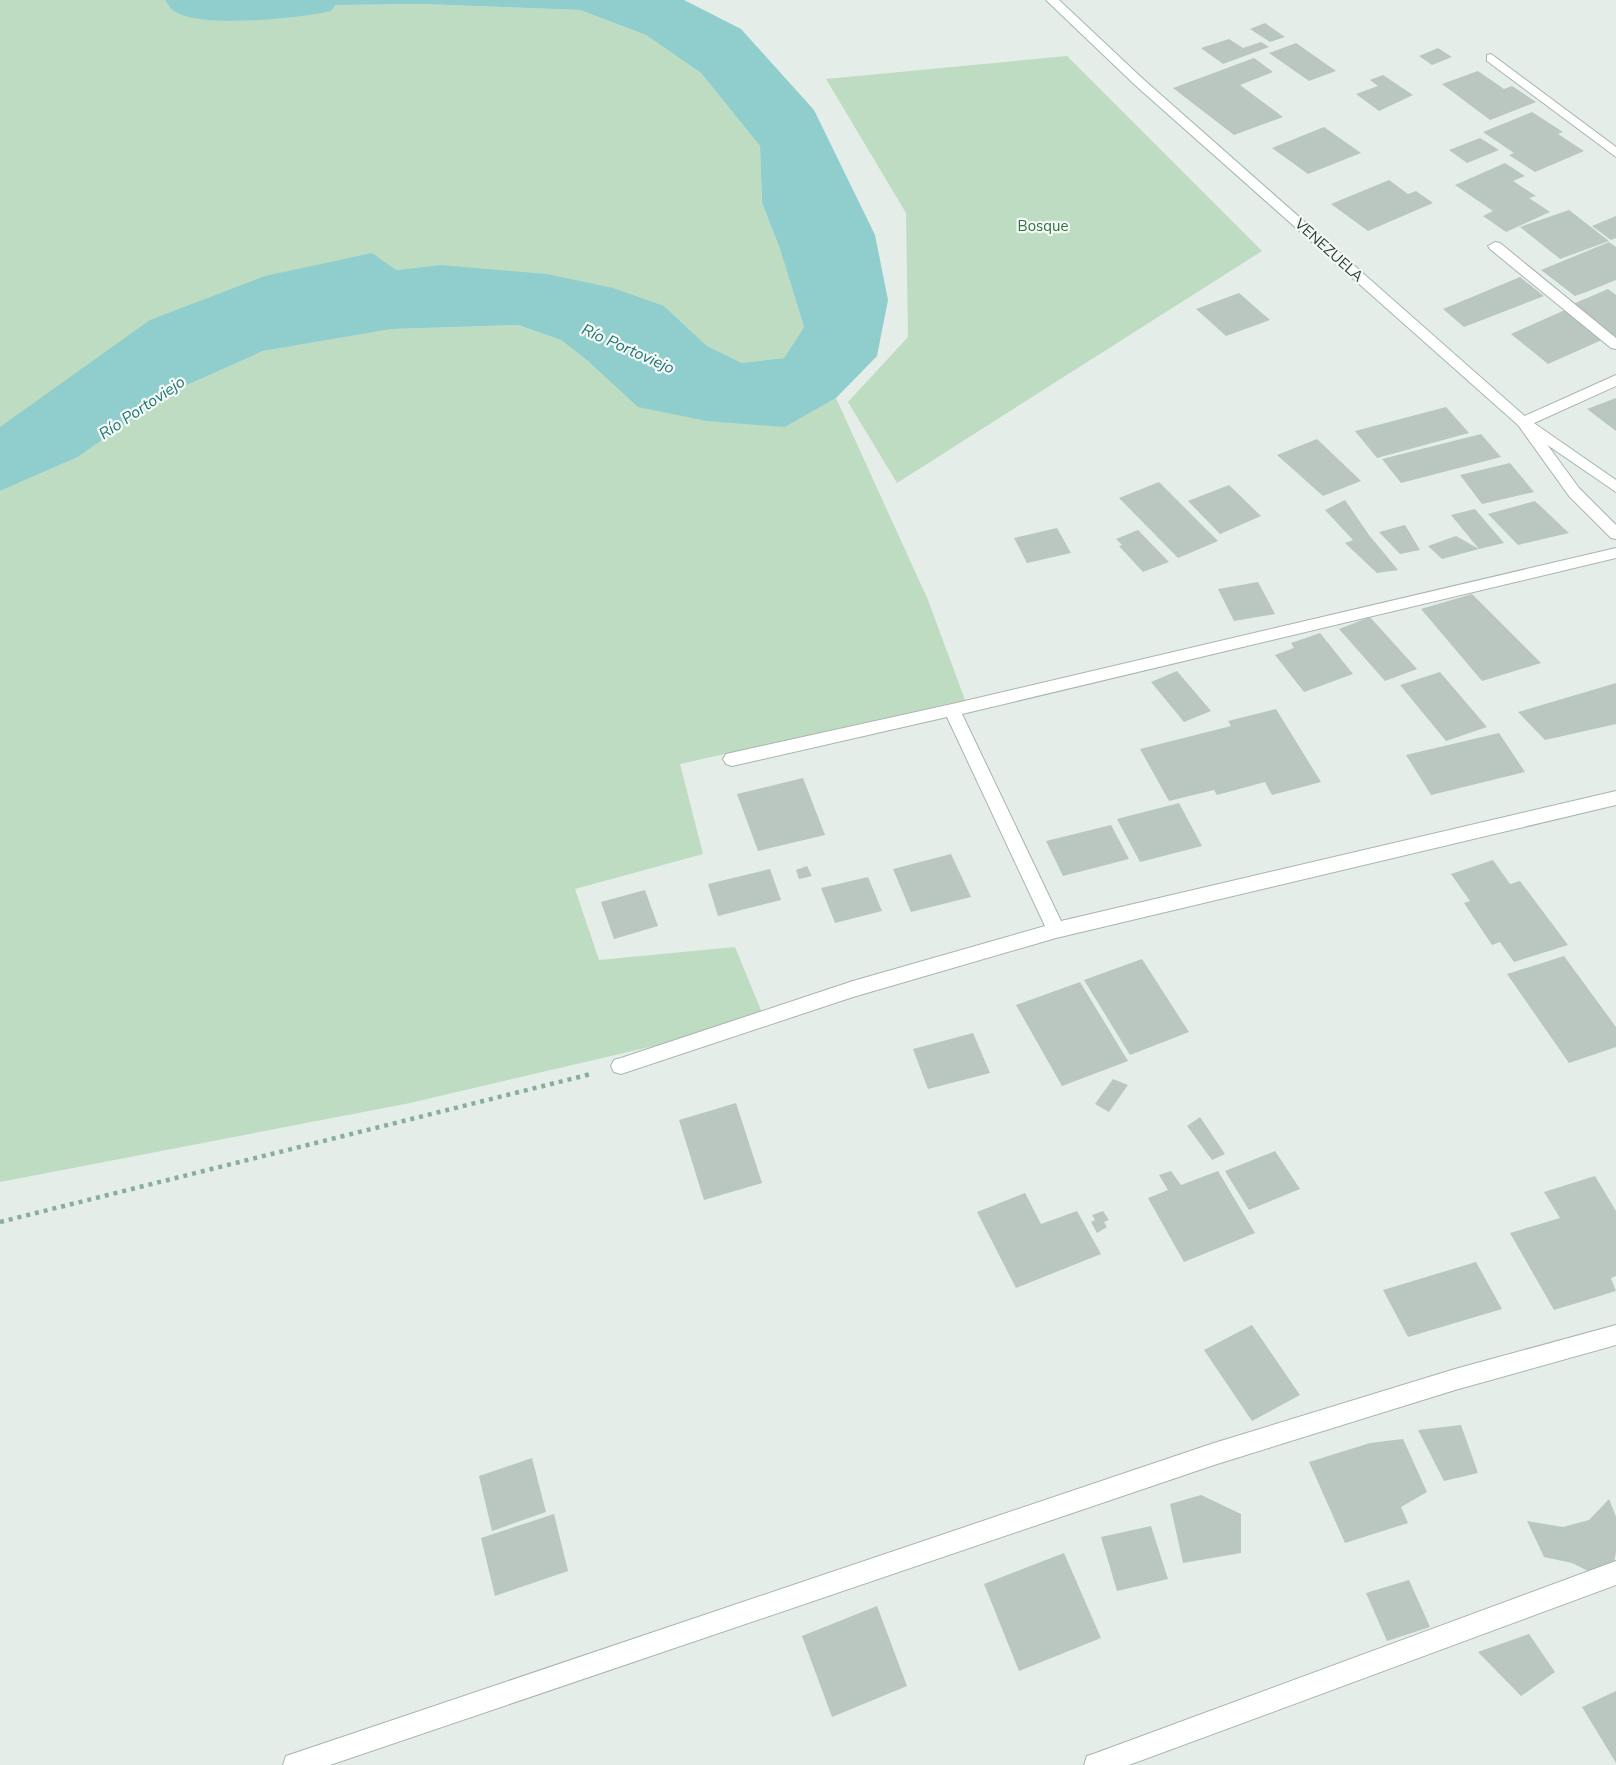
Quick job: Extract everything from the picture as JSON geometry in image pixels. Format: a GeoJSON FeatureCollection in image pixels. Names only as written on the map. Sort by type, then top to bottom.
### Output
{"type":"FeatureCollection","features":[{"type":"Feature","properties":{"kind":"street","name":"VENEZUELA"},"geometry":{"type":"LineString","coordinates":[[1052,0],[1139,82],[1523,422],[1616,487]]}},
{"type":"Feature","properties":{"kind":"street"},"geometry":{"type":"LineString","coordinates":[[1491,58],[1616,153]]}},
{"type":"Feature","properties":{"kind":"street"},"geometry":{"type":"LineString","coordinates":[[1495,246],[1616,345]]}},
{"type":"Feature","properties":{"kind":"street"},"geometry":{"type":"LineString","coordinates":[[1616,380],[1523,422],[1574,492],[1616,534]]}},
{"type":"Feature","properties":{"kind":"street"},"geometry":{"type":"LineString","coordinates":[[732,759],[952,710],[1616,553]]}},
{"type":"Feature","properties":{"kind":"street"},"geometry":{"type":"LineString","coordinates":[[952,710],[1056,930]]}},
{"type":"Feature","properties":{"kind":"street"},"geometry":{"type":"LineString","coordinates":[[621,1066],[854,989],[1056,930],[1616,798]]}},
{"type":"Feature","properties":{"kind":"street"},"geometry":{"type":"LineString","coordinates":[[295,1765],[599,1660],[1148,1476],[1530,1358],[1616,1335]]}},
{"type":"Feature","properties":{"kind":"street"},"geometry":{"type":"LineString","coordinates":[[1096,1765],[1616,1573]]}},
{"type":"Feature","properties":{"kind":"path"},"geometry":{"type":"LineString","coordinates":[[0,1222],[222,1164],[530,1091],[621,1066]]}},
{"type":"Feature","properties":{"kind":"green space"},"geometry":{"type":"Polygon","coordinates":[[[0,0],[182,0],[255,6],[421,4],[580,10],[646,35],[701,73],[760,146],[762,203],[780,249],[804,327],[784,358],[742,363],[707,346],[664,306],[440,265],[396,270],[0,427],[0,0]]]}},
{"type":"Feature","properties":{"kind":"green space","name":"Bosque"},"geometry":{"type":"Polygon","coordinates":[[[1067,56],[1262,251],[897,483],[848,402],[908,337],[906,213],[826,79],[1067,56]]]}},
{"type":"Feature","properties":{"kind":"green space"},"geometry":{"type":"Polygon","coordinates":[[[517,325],[561,340],[588,361],[785,427],[836,398],[928,600],[965,700],[680,764],[703,854],[575,889],[599,960],[735,947],[765,1020],[410,1103],[0,1182],[0,491],[78,457],[167,394],[263,351],[392,329],[517,325]]]}},
{"type":"Feature","properties":{"kind":"water"},"geometry":{"type":"Polygon","coordinates":[[[182,0],[684,0],[741,29],[814,110],[875,235],[888,300],[877,356],[836,398],[785,427],[707,421],[638,407],[588,361],[561,340],[518,325],[392,329],[263,351],[167,394],[78,457],[0,491],[0,427],[150,320],[265,276],[372,253],[396,270],[440,265],[547,274],[613,288],[664,306],[707,346],[742,363],[784,358],[804,327],[780,249],[762,203],[760,146],[701,73],[646,35],[580,10],[421,4],[255,6],[182,0]]]}},
{"type":"Feature","properties":{"kind":"building"},"geometry":{"type":"Polygon","coordinates":[[[1265,23],[1285,37],[1270,42],[1250,29],[1265,23]]]}},
{"type":"Feature","properties":{"kind":"building"},"geometry":{"type":"Polygon","coordinates":[[[1229,39],[1243,48],[1261,42],[1269,47],[1223,64],[1201,48],[1229,39]]]}},
{"type":"Feature","properties":{"kind":"building"},"geometry":{"type":"Polygon","coordinates":[[[1296,43],[1336,71],[1309,81],[1269,53],[1296,43]]]}},
{"type":"Feature","properties":{"kind":"building"},"geometry":{"type":"Polygon","coordinates":[[[1438,48],[1452,57],[1432,65],[1419,56],[1438,48]]]}},
{"type":"Feature","properties":{"kind":"building"},"geometry":{"type":"Polygon","coordinates":[[[1254,58],[1273,72],[1240,85],[1283,117],[1234,135],[1173,88],[1254,58]]]}},
{"type":"Feature","properties":{"kind":"building"},"geometry":{"type":"Polygon","coordinates":[[[1478,71],[1504,89],[1512,86],[1536,102],[1490,120],[1442,84],[1478,71]]]}},
{"type":"Feature","properties":{"kind":"building"},"geometry":{"type":"Polygon","coordinates":[[[1383,75],[1413,95],[1379,111],[1356,94],[1378,86],[1370,80],[1383,75]]]}},
{"type":"Feature","properties":{"kind":"building"},"geometry":{"type":"Polygon","coordinates":[[[1532,112],[1563,132],[1558,134],[1584,151],[1535,172],[1509,155],[1514,153],[1483,132],[1532,112]]]}},
{"type":"Feature","properties":{"kind":"building"},"geometry":{"type":"Polygon","coordinates":[[[1324,127],[1361,153],[1308,174],[1272,148],[1324,127]]]}},
{"type":"Feature","properties":{"kind":"building"},"geometry":{"type":"Polygon","coordinates":[[[1480,138],[1499,150],[1467,163],[1449,150],[1480,138]]]}},
{"type":"Feature","properties":{"kind":"building"},"geometry":{"type":"Polygon","coordinates":[[[1505,163],[1525,176],[1513,181],[1536,196],[1529,198],[1550,212],[1506,232],[1483,216],[1493,211],[1455,185],[1505,163]]]}},
{"type":"Feature","properties":{"kind":"building"},"geometry":{"type":"Polygon","coordinates":[[[1389,180],[1408,194],[1416,191],[1433,203],[1368,231],[1331,204],[1389,180]]]}},
{"type":"Feature","properties":{"kind":"building"},"geometry":{"type":"Polygon","coordinates":[[[1569,210],[1609,241],[1560,259],[1520,227],[1569,210]]]}},
{"type":"Feature","properties":{"kind":"building"},"geometry":{"type":"Polygon","coordinates":[[[1616,216],[1616,238],[1611,240],[1592,226],[1616,216]]]}},
{"type":"Feature","properties":{"kind":"building"},"geometry":{"type":"Polygon","coordinates":[[[1609,242],[1616,247],[1616,280],[1575,296],[1541,270],[1609,242]]]}},
{"type":"Feature","properties":{"kind":"building"},"geometry":{"type":"Polygon","coordinates":[[[1520,277],[1544,296],[1464,327],[1443,309],[1520,277]]]}},
{"type":"Feature","properties":{"kind":"building"},"geometry":{"type":"Polygon","coordinates":[[[1608,289],[1616,295],[1616,337],[1573,304],[1608,289]]]}},
{"type":"Feature","properties":{"kind":"building"},"geometry":{"type":"Polygon","coordinates":[[[1239,293],[1270,320],[1226,336],[1196,309],[1239,293]]]}},
{"type":"Feature","properties":{"kind":"building"},"geometry":{"type":"Polygon","coordinates":[[[1565,310],[1604,339],[1548,364],[1511,334],[1565,310]]]}},
{"type":"Feature","properties":{"kind":"building"},"geometry":{"type":"Polygon","coordinates":[[[1616,398],[1616,431],[1587,409],[1616,398]]]}},
{"type":"Feature","properties":{"kind":"building"},"geometry":{"type":"Polygon","coordinates":[[[1446,407],[1469,433],[1377,458],[1355,431],[1446,407]]]}},
{"type":"Feature","properties":{"kind":"building"},"geometry":{"type":"Polygon","coordinates":[[[1481,434],[1501,457],[1401,483],[1382,459],[1481,434]]]}},
{"type":"Feature","properties":{"kind":"building"},"geometry":{"type":"Polygon","coordinates":[[[1317,439],[1361,481],[1323,496],[1277,455],[1317,439]]]}},
{"type":"Feature","properties":{"kind":"building"},"geometry":{"type":"Polygon","coordinates":[[[1510,463],[1534,492],[1482,504],[1460,475],[1510,463]]]}},
{"type":"Feature","properties":{"kind":"building"},"geometry":{"type":"Polygon","coordinates":[[[1159,482],[1218,541],[1178,558],[1119,498],[1159,482]]]}},
{"type":"Feature","properties":{"kind":"building"},"geometry":{"type":"Polygon","coordinates":[[[1229,485],[1261,516],[1220,534],[1188,501],[1229,485]]]}},
{"type":"Feature","properties":{"kind":"building"},"geometry":{"type":"Polygon","coordinates":[[[1345,500],[1369,535],[1398,570],[1377,573],[1345,543],[1353,540],[1325,510],[1345,500]]]}},
{"type":"Feature","properties":{"kind":"building"},"geometry":{"type":"Polygon","coordinates":[[[1535,501],[1569,533],[1518,545],[1488,514],[1535,501]]]}},
{"type":"Feature","properties":{"kind":"building"},"geometry":{"type":"Polygon","coordinates":[[[1475,509],[1504,543],[1479,549],[1451,515],[1475,509]]]}},
{"type":"Feature","properties":{"kind":"building"},"geometry":{"type":"Polygon","coordinates":[[[1405,525],[1420,550],[1400,554],[1379,532],[1405,525]]]}},
{"type":"Feature","properties":{"kind":"building"},"geometry":{"type":"Polygon","coordinates":[[[1057,528],[1071,553],[1027,563],[1014,538],[1057,528]]]}},
{"type":"Feature","properties":{"kind":"building"},"geometry":{"type":"Polygon","coordinates":[[[1138,530],[1169,562],[1143,572],[1119,546],[1122,545],[1116,539],[1138,530]]]}},
{"type":"Feature","properties":{"kind":"building"},"geometry":{"type":"Polygon","coordinates":[[[1456,536],[1479,549],[1442,559],[1428,546],[1456,536]]]}},
{"type":"Feature","properties":{"kind":"building"},"geometry":{"type":"Polygon","coordinates":[[[1258,582],[1275,614],[1234,621],[1218,589],[1258,582]]]}},
{"type":"Feature","properties":{"kind":"building"},"geometry":{"type":"Polygon","coordinates":[[[1472,594],[1541,663],[1482,681],[1421,609],[1472,594]]]}},
{"type":"Feature","properties":{"kind":"building"},"geometry":{"type":"Polygon","coordinates":[[[1370,617],[1417,669],[1385,681],[1339,629],[1370,617]]]}},
{"type":"Feature","properties":{"kind":"building"},"geometry":{"type":"Polygon","coordinates":[[[1320,633],[1353,674],[1304,692],[1275,655],[1294,648],[1291,643],[1320,633]]]}},
{"type":"Feature","properties":{"kind":"building"},"geometry":{"type":"Polygon","coordinates":[[[1177,671],[1211,711],[1184,722],[1151,682],[1177,671]]]}},
{"type":"Feature","properties":{"kind":"building"},"geometry":{"type":"Polygon","coordinates":[[[1440,672],[1487,727],[1446,741],[1400,685],[1440,672]]]}},
{"type":"Feature","properties":{"kind":"building"},"geometry":{"type":"Polygon","coordinates":[[[1616,683],[1616,724],[1545,740],[1518,712],[1616,683]]]}},
{"type":"Feature","properties":{"kind":"building"},"geometry":{"type":"Polygon","coordinates":[[[1276,709],[1321,782],[1272,795],[1265,782],[1217,795],[1214,790],[1169,801],[1140,749],[1231,726],[1228,721],[1276,709]]]}},
{"type":"Feature","properties":{"kind":"building"},"geometry":{"type":"Polygon","coordinates":[[[1499,733],[1525,772],[1431,795],[1406,755],[1499,733]]]}},
{"type":"Feature","properties":{"kind":"building"},"geometry":{"type":"Polygon","coordinates":[[[803,778],[825,835],[758,851],[737,794],[803,778]]]}},
{"type":"Feature","properties":{"kind":"building"},"geometry":{"type":"Polygon","coordinates":[[[1179,803],[1202,846],[1140,862],[1117,819],[1179,803]]]}},
{"type":"Feature","properties":{"kind":"building"},"geometry":{"type":"Polygon","coordinates":[[[1111,825],[1129,859],[1063,876],[1046,841],[1111,825]]]}},
{"type":"Feature","properties":{"kind":"building"},"geometry":{"type":"Polygon","coordinates":[[[951,854],[971,897],[911,912],[893,869],[951,854]]]}},
{"type":"Feature","properties":{"kind":"building"},"geometry":{"type":"Polygon","coordinates":[[[1493,860],[1510,884],[1520,881],[1568,945],[1514,962],[1500,942],[1492,945],[1464,903],[1470,901],[1451,874],[1493,860]]]}},
{"type":"Feature","properties":{"kind":"building"},"geometry":{"type":"Polygon","coordinates":[[[807,866],[812,876],[799,879],[796,870],[807,866]]]}},
{"type":"Feature","properties":{"kind":"building"},"geometry":{"type":"Polygon","coordinates":[[[770,869],[781,900],[718,916],[708,884],[770,869]]]}},
{"type":"Feature","properties":{"kind":"building"},"geometry":{"type":"Polygon","coordinates":[[[868,877],[882,911],[835,923],[821,888],[868,877]]]}},
{"type":"Feature","properties":{"kind":"building"},"geometry":{"type":"Polygon","coordinates":[[[645,890],[658,926],[614,939],[601,902],[645,890]]]}},
{"type":"Feature","properties":{"kind":"building"},"geometry":{"type":"Polygon","coordinates":[[[1564,956],[1616,1027],[1616,1047],[1569,1063],[1507,974],[1564,956]]]}},
{"type":"Feature","properties":{"kind":"building"},"geometry":{"type":"Polygon","coordinates":[[[1142,959],[1189,1032],[1130,1055],[1084,980],[1142,959]]]}},
{"type":"Feature","properties":{"kind":"building"},"geometry":{"type":"Polygon","coordinates":[[[1080,982],[1128,1061],[1062,1086],[1016,1005],[1080,982]]]}},
{"type":"Feature","properties":{"kind":"building"},"geometry":{"type":"Polygon","coordinates":[[[973,1033],[990,1073],[928,1089],[913,1049],[973,1033]]]}},
{"type":"Feature","properties":{"kind":"building"},"geometry":{"type":"Polygon","coordinates":[[[1113,1079],[1128,1085],[1109,1112],[1095,1104],[1113,1079]]]}},
{"type":"Feature","properties":{"kind":"building"},"geometry":{"type":"Polygon","coordinates":[[[736,1103],[762,1183],[704,1200],[679,1120],[736,1103]]]}},
{"type":"Feature","properties":{"kind":"building"},"geometry":{"type":"Polygon","coordinates":[[[1200,1117],[1225,1154],[1212,1160],[1187,1126],[1200,1117]]]}},
{"type":"Feature","properties":{"kind":"building"},"geometry":{"type":"Polygon","coordinates":[[[1275,1151],[1300,1189],[1249,1210],[1225,1171],[1275,1151]]]}},
{"type":"Feature","properties":{"kind":"building"},"geometry":{"type":"Polygon","coordinates":[[[1171,1171],[1181,1185],[1218,1171],[1255,1233],[1184,1262],[1148,1198],[1168,1190],[1159,1175],[1171,1171]]]}},
{"type":"Feature","properties":{"kind":"building"},"geometry":{"type":"Polygon","coordinates":[[[1595,1176],[1616,1211],[1616,1276],[1611,1278],[1616,1291],[1554,1310],[1510,1233],[1560,1218],[1544,1192],[1595,1176]]]}},
{"type":"Feature","properties":{"kind":"building"},"geometry":{"type":"Polygon","coordinates":[[[1025,1193],[1041,1224],[1077,1211],[1101,1254],[1016,1288],[977,1212],[1025,1193]]]}},
{"type":"Feature","properties":{"kind":"building"},"geometry":{"type":"Polygon","coordinates":[[[1103,1211],[1109,1220],[1104,1222],[1107,1227],[1097,1233],[1091,1222],[1095,1220],[1092,1215],[1103,1211]]]}},
{"type":"Feature","properties":{"kind":"building"},"geometry":{"type":"Polygon","coordinates":[[[1476,1262],[1502,1309],[1408,1337],[1383,1290],[1476,1262]]]}},
{"type":"Feature","properties":{"kind":"building"},"geometry":{"type":"Polygon","coordinates":[[[1252,1325],[1300,1395],[1252,1421],[1204,1350],[1252,1325]]]}},
{"type":"Feature","properties":{"kind":"building"},"geometry":{"type":"Polygon","coordinates":[[[1461,1425],[1478,1473],[1444,1481],[1418,1430],[1461,1425]]]}},
{"type":"Feature","properties":{"kind":"building"},"geometry":{"type":"Polygon","coordinates":[[[1403,1439],[1427,1492],[1401,1507],[1408,1523],[1345,1543],[1309,1462],[1370,1443],[1403,1439]]]}},
{"type":"Feature","properties":{"kind":"building"},"geometry":{"type":"Polygon","coordinates":[[[532,1458],[546,1512],[492,1531],[479,1476],[532,1458]]]}},
{"type":"Feature","properties":{"kind":"building"},"geometry":{"type":"Polygon","coordinates":[[[1201,1495],[1241,1514],[1241,1553],[1183,1563],[1170,1504],[1201,1495]]]}},
{"type":"Feature","properties":{"kind":"building"},"geometry":{"type":"Polygon","coordinates":[[[1609,1499],[1616,1517],[1616,1552],[1610,1582],[1572,1563],[1544,1557],[1527,1521],[1563,1527],[1589,1520],[1609,1499]]]}},
{"type":"Feature","properties":{"kind":"building"},"geometry":{"type":"Polygon","coordinates":[[[554,1514],[568,1571],[495,1596],[481,1538],[554,1514]]]}},
{"type":"Feature","properties":{"kind":"building"},"geometry":{"type":"Polygon","coordinates":[[[1151,1526],[1168,1579],[1117,1591],[1101,1537],[1151,1526]]]}},
{"type":"Feature","properties":{"kind":"building"},"geometry":{"type":"Polygon","coordinates":[[[1064,1553],[1101,1638],[1019,1671],[984,1584],[1064,1553]]]}},
{"type":"Feature","properties":{"kind":"building"},"geometry":{"type":"Polygon","coordinates":[[[1409,1580],[1430,1627],[1387,1641],[1366,1593],[1409,1580]]]}},
{"type":"Feature","properties":{"kind":"building"},"geometry":{"type":"Polygon","coordinates":[[[877,1606],[907,1686],[832,1717],[802,1636],[877,1606]]]}},
{"type":"Feature","properties":{"kind":"building"},"geometry":{"type":"Polygon","coordinates":[[[1529,1634],[1555,1672],[1521,1696],[1478,1652],[1529,1634]]]}},
{"type":"Feature","properties":{"kind":"building"},"geometry":{"type":"Polygon","coordinates":[[[1616,1691],[1616,1763],[1582,1707],[1616,1691]]]}},
{"type":"Feature","properties":{"kind":"waterway","name":"Río Portoviejo"},"geometry":{"type":"LineString","coordinates":[[191,0],[207,6],[313,0]]}}]}
